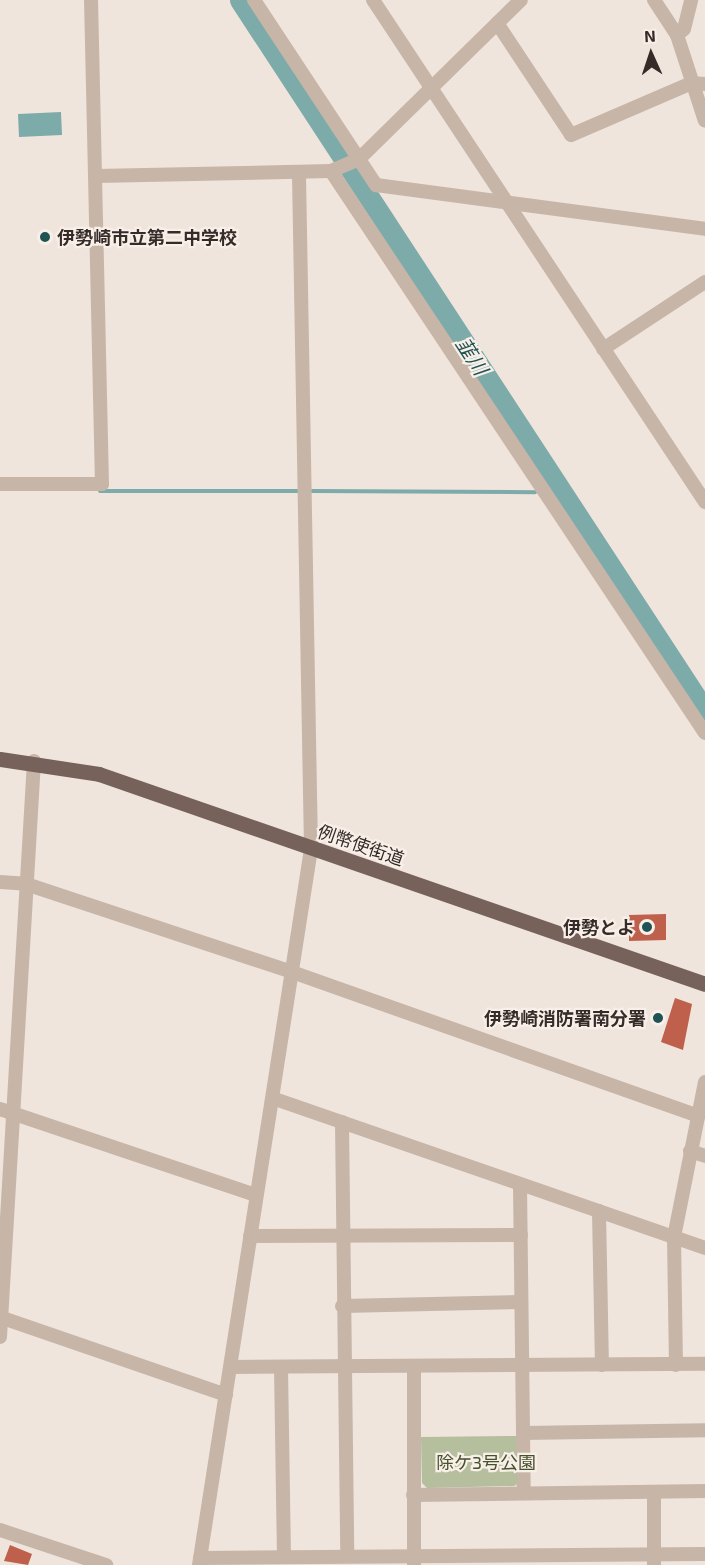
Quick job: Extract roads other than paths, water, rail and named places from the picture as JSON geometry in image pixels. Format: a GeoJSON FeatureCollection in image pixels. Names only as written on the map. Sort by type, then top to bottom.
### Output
{"type":"FeatureCollection","features":[{"type":"Feature","properties":{"kind":"main road","name":"例幣使街道"},"geometry":{"type":"LineString","coordinates":[[0,759],[34,761],[99,774],[705,984]]}},
{"type":"Feature","properties":{"kind":"street"},"geometry":{"type":"LineString","coordinates":[[0,484],[102,483],[91,0]]}},
{"type":"Feature","properties":{"kind":"street"},"geometry":{"type":"LineString","coordinates":[[254,0],[356,160],[376,186],[705,229]]}},
{"type":"Feature","properties":{"kind":"street"},"geometry":{"type":"LineString","coordinates":[[373,0],[705,502]]}},
{"type":"Feature","properties":{"kind":"street"},"geometry":{"type":"LineString","coordinates":[[96,176],[299,173],[333,170],[356,160],[497,23],[504,6],[521,0]]}},
{"type":"Feature","properties":{"kind":"street"},"geometry":{"type":"LineString","coordinates":[[654,0],[677,35],[699,84],[705,121]]}},
{"type":"Feature","properties":{"kind":"street"},"geometry":{"type":"LineString","coordinates":[[677,35],[684,29],[691,0]]}},
{"type":"Feature","properties":{"kind":"street"},"geometry":{"type":"LineString","coordinates":[[497,23],[571,135],[699,84]]}},
{"type":"Feature","properties":{"kind":"street"},"geometry":{"type":"LineString","coordinates":[[333,170],[705,733]]}},
{"type":"Feature","properties":{"kind":"street"},"geometry":{"type":"LineString","coordinates":[[299,173],[311,849],[275,1099],[256,1195],[200,1561],[347,1555],[414,1561],[654,1560],[705,1554]]}},
{"type":"Feature","properties":{"kind":"street"},"geometry":{"type":"LineString","coordinates":[[603,349],[705,282]]}},
{"type":"Feature","properties":{"kind":"street"},"geometry":{"type":"LineString","coordinates":[[0,1337],[5,1109],[26,884],[34,761]]}},
{"type":"Feature","properties":{"kind":"street"},"geometry":{"type":"LineString","coordinates":[[0,882],[26,884],[292,972],[698,1116]]}},
{"type":"Feature","properties":{"kind":"street"},"geometry":{"type":"LineString","coordinates":[[676,1365],[674,1237],[705,1082]]}},
{"type":"Feature","properties":{"kind":"street"},"geometry":{"type":"LineString","coordinates":[[275,1099],[705,1248]]}},
{"type":"Feature","properties":{"kind":"street"},"geometry":{"type":"LineString","coordinates":[[5,1109],[256,1195]]}},
{"type":"Feature","properties":{"kind":"street"},"geometry":{"type":"LineString","coordinates":[[342,1122],[340,1235],[347,1555]]}},
{"type":"Feature","properties":{"kind":"street"},"geometry":{"type":"LineString","coordinates":[[690,1151],[705,1156]]}},
{"type":"Feature","properties":{"kind":"street"},"geometry":{"type":"LineString","coordinates":[[520,1185],[524,1492]]}},
{"type":"Feature","properties":{"kind":"street"},"geometry":{"type":"LineString","coordinates":[[599,1211],[602,1365]]}},
{"type":"Feature","properties":{"kind":"street"},"geometry":{"type":"LineString","coordinates":[[250,1236],[521,1235]]}},
{"type":"Feature","properties":{"kind":"street"},"geometry":{"type":"LineString","coordinates":[[342,1306],[521,1302]]}},
{"type":"Feature","properties":{"kind":"street"},"geometry":{"type":"LineString","coordinates":[[1,1317],[226,1395]]}},
{"type":"Feature","properties":{"kind":"street"},"geometry":{"type":"LineString","coordinates":[[231,1367],[344,1364],[414,1366],[705,1364]]}},
{"type":"Feature","properties":{"kind":"street"},"geometry":{"type":"LineString","coordinates":[[414,1366],[414,1561]]}},
{"type":"Feature","properties":{"kind":"street"},"geometry":{"type":"LineString","coordinates":[[280,1367],[284,1556]]}},
{"type":"Feature","properties":{"kind":"street"},"geometry":{"type":"LineString","coordinates":[[523,1433],[705,1430]]}},
{"type":"Feature","properties":{"kind":"street"},"geometry":{"type":"LineString","coordinates":[[413,1495],[705,1491]]}},
{"type":"Feature","properties":{"kind":"street"},"geometry":{"type":"LineString","coordinates":[[654,1492],[654,1560]]}},
{"type":"Feature","properties":{"kind":"street"},"geometry":{"type":"LineString","coordinates":[[0,1530],[106,1565]]}},
{"type":"Feature","properties":{"kind":"water"},"geometry":{"type":"Polygon","coordinates":[[[61,112],[62,135],[19,137],[18,114],[61,112]]]}},
{"type":"Feature","properties":{"kind":"waterway","name":"韮川"},"geometry":{"type":"LineString","coordinates":[[240,0],[705,711]]}},
{"type":"Feature","properties":{"kind":"waterway"},"geometry":{"type":"LineString","coordinates":[[548,488],[556,485]]}},
{"type":"Feature","properties":{"kind":"waterway"},"geometry":{"type":"LineString","coordinates":[[100,491],[300,491]]}},
{"type":"Feature","properties":{"kind":"waterway"},"geometry":{"type":"LineString","coordinates":[[312,491],[535,492]]}},
{"type":"Feature","properties":{"kind":"place","name":"伊勢崎市立第二中学校"},"geometry":{"type":"Point","coordinates":[45,237]}},
{"type":"Feature","properties":{"kind":"place","name":"伊勢とよ"},"geometry":{"type":"Point","coordinates":[647,927]}},
{"type":"Feature","properties":{"kind":"place","name":"伊勢崎消防署南分署"},"geometry":{"type":"Point","coordinates":[658,1018]}},
{"type":"Feature","properties":{"kind":"park label","name":"除ケ3号公園"},"geometry":{"type":"Point","coordinates":[486,1462]}}]}
